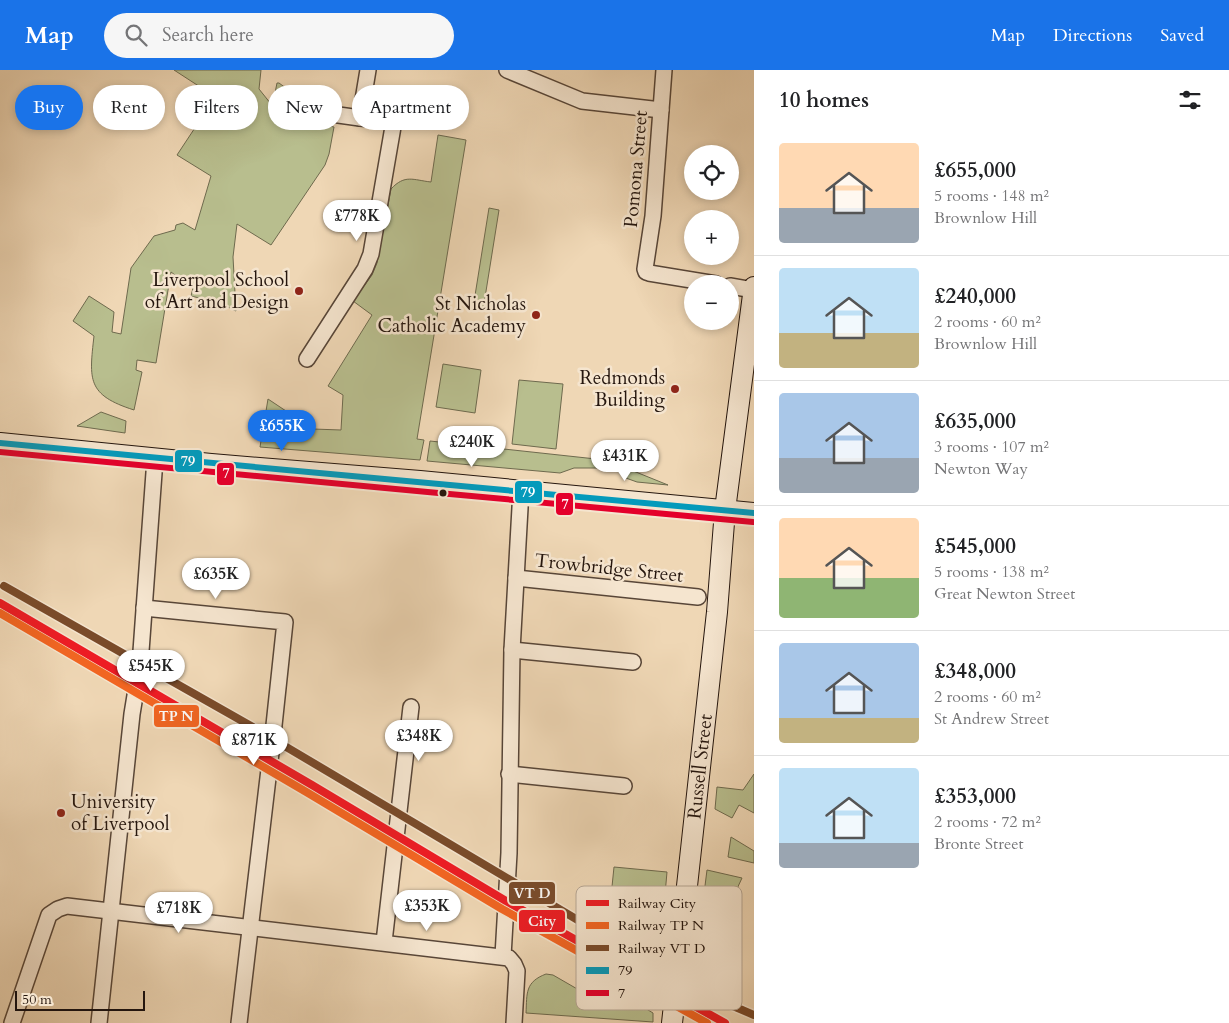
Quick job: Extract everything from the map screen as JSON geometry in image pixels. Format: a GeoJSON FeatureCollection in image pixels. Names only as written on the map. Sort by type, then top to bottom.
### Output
{"type":"FeatureCollection","features":[{"type":"Feature","properties":{"kind":"street"},"geometry":{"type":"LineString","coordinates":[[366,85],[368,70]]}},
{"type":"Feature","properties":{"kind":"street"},"geometry":{"type":"LineString","coordinates":[[507,70],[582,102],[661,110]]}},
{"type":"Feature","properties":{"kind":"street","name":"Pomona Street"},"geometry":{"type":"LineString","coordinates":[[664,70],[653,216],[646,272],[684,279]]}},
{"type":"Feature","properties":{"kind":"street"},"geometry":{"type":"LineString","coordinates":[[307,359],[365,269],[370,254],[392,130]]}},
{"type":"Feature","properties":{"kind":"street"},"geometry":{"type":"LineString","coordinates":[[739,287],[754,289]]}},
{"type":"Feature","properties":{"kind":"street","name":"Russell Street"},"geometry":{"type":"LineString","coordinates":[[687,886],[717,612],[725,510],[754,289]]}},
{"type":"Feature","properties":{"kind":"street"},"geometry":{"type":"LineString","coordinates":[[0,443],[156,459],[358,475],[754,513]]}},
{"type":"Feature","properties":{"kind":"street"},"geometry":{"type":"LineString","coordinates":[[99,1023],[104,991],[110,911],[132,714],[140,665],[156,459]]}},
{"type":"Feature","properties":{"kind":"street","name":"Trowbridge Street"},"geometry":{"type":"LineString","coordinates":[[503,956],[509,852],[512,650],[521,490]]}},
{"type":"Feature","properties":{"kind":"street","name":"Trowbridge Street"},"geometry":{"type":"LineString","coordinates":[[516,578],[698,596]]}},
{"type":"Feature","properties":{"kind":"street"},"geometry":{"type":"LineString","coordinates":[[144,608],[285,622],[239,1023]]}},
{"type":"Feature","properties":{"kind":"street"},"geometry":{"type":"LineString","coordinates":[[512,650],[633,662]]}},
{"type":"Feature","properties":{"kind":"street"},"geometry":{"type":"LineString","coordinates":[[384,942],[411,707]]}},
{"type":"Feature","properties":{"kind":"street"},"geometry":{"type":"LineString","coordinates":[[509,774],[624,786]]}},
{"type":"Feature","properties":{"kind":"street"},"geometry":{"type":"LineString","coordinates":[[12,1023],[49,916],[58,909],[67,906],[503,956],[509,958],[517,972],[514,1023]]}},
{"type":"Feature","properties":{"kind":"street","name":"Russell Street"},"geometry":{"type":"LineString","coordinates":[[672,1023],[673,1010]]}},
{"type":"Feature","properties":{"kind":"green space"},"geometry":{"type":"Polygon","coordinates":[[[174,70],[261,70],[259,89],[268,100],[268,130],[333,130],[329,154],[325,165],[271,245],[237,224],[233,257],[236,311],[220,303],[191,296],[193,288],[171,272],[156,363],[137,360],[136,370],[142,372],[134,410],[107,398],[99,392],[92,375],[94,336],[73,321],[89,296],[114,312],[112,332],[121,334],[131,268],[154,236],[175,230],[176,225],[183,223],[195,230],[211,176],[177,155],[194,130],[258,130],[258,85],[197,85],[174,70]]]}},
{"type":"Feature","properties":{"kind":"green space"},"geometry":{"type":"Polygon","coordinates":[[[438,135],[466,140],[417,439],[424,440],[420,460],[260,447],[268,399],[313,429],[341,430],[343,395],[328,386],[372,315],[353,301],[372,275],[377,263],[391,189],[401,181],[410,179],[431,182],[438,135]]]}},
{"type":"Feature","properties":{"kind":"green space"},"geometry":{"type":"Polygon","coordinates":[[[489,208],[499,210],[483,310],[473,308],[489,208]]]}},
{"type":"Feature","properties":{"kind":"green space"},"geometry":{"type":"Polygon","coordinates":[[[443,364],[481,370],[475,413],[436,407],[443,364]]]}},
{"type":"Feature","properties":{"kind":"green space"},"geometry":{"type":"Polygon","coordinates":[[[519,380],[563,384],[556,449],[512,444],[519,380]]]}},
{"type":"Feature","properties":{"kind":"green space"},"geometry":{"type":"Polygon","coordinates":[[[101,412],[126,421],[125,433],[77,426],[101,412]]]}},
{"type":"Feature","properties":{"kind":"green space"},"geometry":{"type":"Polygon","coordinates":[[[430,441],[596,459],[608,462],[598,468],[574,468],[560,473],[427,461],[430,441]]]}},
{"type":"Feature","properties":{"kind":"green space"},"geometry":{"type":"Polygon","coordinates":[[[626,468],[668,485],[637,482],[623,477],[626,468]]]}},
{"type":"Feature","properties":{"kind":"green space"},"geometry":{"type":"Polygon","coordinates":[[[754,774],[754,813],[739,805],[732,818],[715,809],[717,787],[743,790],[754,774]]]}},
{"type":"Feature","properties":{"kind":"green space"},"geometry":{"type":"Polygon","coordinates":[[[731,837],[754,851],[754,863],[728,857],[731,837]]]}},
{"type":"Feature","properties":{"kind":"green space"},"geometry":{"type":"Polygon","coordinates":[[[614,867],[667,872],[666,886],[612,886],[614,867]]]}},
{"type":"Feature","properties":{"kind":"green space"},"geometry":{"type":"Polygon","coordinates":[[[707,870],[742,878],[738,886],[705,886],[707,870]]]}},
{"type":"Feature","properties":{"kind":"green space"},"geometry":{"type":"Polygon","coordinates":[[[546,974],[553,975],[576,988],[576,1010],[648,1010],[653,1013],[653,1022],[526,1013],[527,994],[531,985],[539,977],[546,974]]]}},
{"type":"Feature","properties":{"kind":"rail line","name":"City"},"geometry":{"type":"LineString","coordinates":[[0,603],[312,785],[506,901],[576,940]]}},
{"type":"Feature","properties":{"kind":"rail line","name":"City"},"geometry":{"type":"LineString","coordinates":[[702,1010],[725,1023]]}},
{"type":"Feature","properties":{"kind":"transit line","name":"79"},"geometry":{"type":"LineString","coordinates":[[0,443],[754,513]]}},
{"type":"Feature","properties":{"kind":"transit line","name":"7"},"geometry":{"type":"LineString","coordinates":[[0,452],[753,522]]}},
{"type":"Feature","properties":{"kind":"transit line"},"geometry":{"type":"LineString","coordinates":[[4,586],[251,726],[576,919]]}},
{"type":"Feature","properties":{"kind":"transit line"},"geometry":{"type":"LineString","coordinates":[[0,613],[502,909],[576,950]]}},
{"type":"Feature","properties":{"kind":"transit line"},"geometry":{"type":"LineString","coordinates":[[684,1010],[707,1023]]}},
{"type":"Feature","properties":{"kind":"transit line"},"geometry":{"type":"LineString","coordinates":[[742,1010],[754,1015]]}},
{"type":"Feature","properties":{"kind":"place","name":"Liverpool School of Art and Design"},"geometry":{"type":"Point","coordinates":[299,291]}},
{"type":"Feature","properties":{"kind":"place","name":"St Nicholas Catholic Academy"},"geometry":{"type":"Point","coordinates":[536,315]}},
{"type":"Feature","properties":{"kind":"place","name":"Redmonds Building"},"geometry":{"type":"Point","coordinates":[675,389]}},
{"type":"Feature","properties":{"kind":"place","name":"University of Liverpool"},"geometry":{"type":"Point","coordinates":[61,813]}}]}
